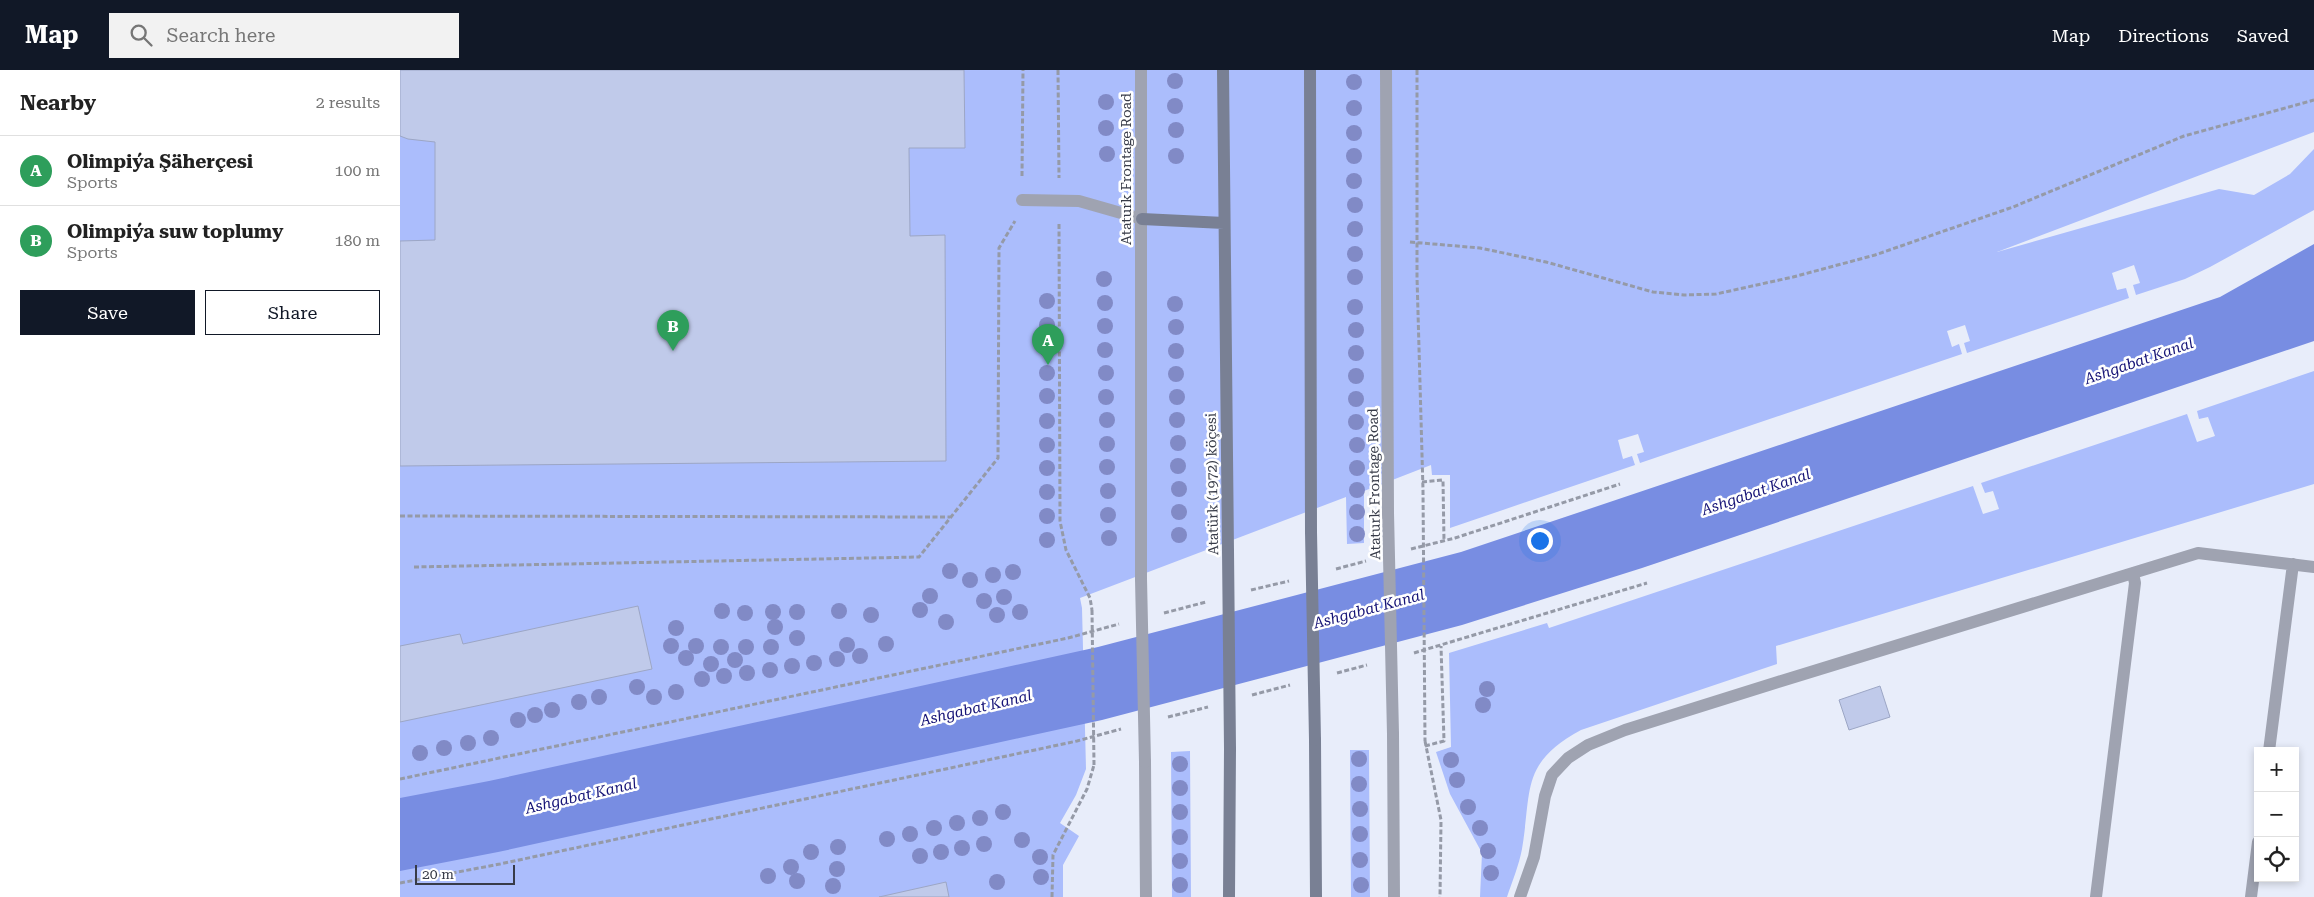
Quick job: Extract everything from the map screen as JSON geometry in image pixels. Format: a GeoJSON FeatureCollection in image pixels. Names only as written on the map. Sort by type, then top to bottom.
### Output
{"type":"FeatureCollection","features":[{"type":"Feature","properties":{"kind":"main road","name":"Atatürk (1972) köçesi"},"geometry":{"type":"LineString","coordinates":[[1222,70],[1230,750],[1229,897]]}},
{"type":"Feature","properties":{"kind":"main road"},"geometry":{"type":"LineString","coordinates":[[1310,70],[1311,532],[1316,897]]}},
{"type":"Feature","properties":{"kind":"main road"},"geometry":{"type":"LineString","coordinates":[[1142,219],[1224,223]]}},
{"type":"Feature","properties":{"kind":"street","name":"Ataturk Frontage Road"},"geometry":{"type":"LineString","coordinates":[[1141,70],[1141,579],[1146,897]]}},
{"type":"Feature","properties":{"kind":"street","name":"Ataturk Frontage Road"},"geometry":{"type":"LineString","coordinates":[[1386,70],[1388,513],[1393,734],[1394,897]]}},
{"type":"Feature","properties":{"kind":"street"},"geometry":{"type":"LineString","coordinates":[[1022,200],[1079,200],[1142,219]]}},
{"type":"Feature","properties":{"kind":"street"},"geometry":{"type":"LineString","coordinates":[[1520,897],[1534,857],[1545,796],[1552,775],[1568,758],[1588,745],[1625,730],[1751,690],[2198,553],[2314,567]]}},
{"type":"Feature","properties":{"kind":"street"},"geometry":{"type":"LineString","coordinates":[[2270,747],[2293,564]]}},
{"type":"Feature","properties":{"kind":"street"},"geometry":{"type":"LineString","coordinates":[[2096,897],[2136,583],[2133,573]]}},
{"type":"Feature","properties":{"kind":"street"},"geometry":{"type":"LineString","coordinates":[[2251,897],[2254,873]]}},
{"type":"Feature","properties":{"kind":"path"},"geometry":{"type":"LineString","coordinates":[[414,567],[919,557],[998,458],[999,248],[1022,211],[1023,70]]}},
{"type":"Feature","properties":{"kind":"path"},"geometry":{"type":"LineString","coordinates":[[1052,897],[1053,855],[1087,789],[1094,765],[1092,610],[1090,598],[1066,550],[1060,520],[1058,70]]}},
{"type":"Feature","properties":{"kind":"path"},"geometry":{"type":"LineString","coordinates":[[1417,70],[1417,243],[1423,490],[1424,740],[1441,820],[1440,897]]}},
{"type":"Feature","properties":{"kind":"path"},"geometry":{"type":"LineString","coordinates":[[1387,242],[1480,248],[1546,262],[1653,292],[1684,295],[1716,294],[1793,277],[1875,255],[2013,207],[2184,136],[2314,100]]}},
{"type":"Feature","properties":{"kind":"path"},"geometry":{"type":"LineString","coordinates":[[1422,482],[1443,480],[1444,541]]}},
{"type":"Feature","properties":{"kind":"path"},"geometry":{"type":"LineString","coordinates":[[1406,551],[1444,541],[1620,484]]}},
{"type":"Feature","properties":{"kind":"path"},"geometry":{"type":"LineString","coordinates":[[400,516],[951,517]]}},
{"type":"Feature","properties":{"kind":"path"},"geometry":{"type":"LineString","coordinates":[[1328,571],[1367,561]]}},
{"type":"Feature","properties":{"kind":"path"},"geometry":{"type":"LineString","coordinates":[[1241,593],[1290,580]]}},
{"type":"Feature","properties":{"kind":"path"},"geometry":{"type":"LineString","coordinates":[[1413,653],[1647,583]]}},
{"type":"Feature","properties":{"kind":"path"},"geometry":{"type":"LineString","coordinates":[[1154,615],[1212,600]]}},
{"type":"Feature","properties":{"kind":"path"},"geometry":{"type":"LineString","coordinates":[[400,779],[1058,640],[1126,623]]}},
{"type":"Feature","properties":{"kind":"path"},"geometry":{"type":"LineString","coordinates":[[1425,746],[1444,742],[1441,646]]}},
{"type":"Feature","properties":{"kind":"path"},"geometry":{"type":"LineString","coordinates":[[1336,673],[1374,663]]}},
{"type":"Feature","properties":{"kind":"path"},"geometry":{"type":"LineString","coordinates":[[1250,696],[1298,683]]}},
{"type":"Feature","properties":{"kind":"path"},"geometry":{"type":"LineString","coordinates":[[1164,718],[1212,706]]}},
{"type":"Feature","properties":{"kind":"path"},"geometry":{"type":"LineString","coordinates":[[400,884],[1077,741],[1125,728]]}},
{"type":"Feature","properties":{"kind":"shaded area"},"geometry":{"type":"Polygon","coordinates":[[[400,70],[2314,70],[2314,132],[1997,252],[2219,189],[2254,195],[2290,174],[2314,149],[2314,210],[2185,279],[2136,295],[2133,285],[2140,283],[2134,265],[2112,273],[2117,290],[2126,288],[2129,298],[1967,353],[1964,343],[1970,341],[1965,325],[1947,331],[1952,347],[1959,344],[1962,354],[1640,463],[1637,454],[1644,452],[1638,434],[1618,440],[1623,459],[1632,456],[1635,465],[1450,528],[1450,475],[1432,475],[1431,465],[1364,491],[1364,543],[1347,544],[1346,497],[1080,598],[1082,608],[1086,769],[1076,795],[1060,823],[1079,836],[1063,865],[1063,897],[400,897],[400,70]]]}},
{"type":"Feature","properties":{"kind":"shaded area"},"geometry":{"type":"Polygon","coordinates":[[[2314,371],[2314,484],[1776,646],[1777,664],[1581,730],[1561,742],[1547,754],[1532,780],[1521,855],[1507,897],[1480,897],[1482,853],[1450,794],[1436,752],[1451,747],[1449,653],[1547,623],[1549,628],[1973,486],[1983,514],[1999,509],[1993,491],[1985,493],[1981,483],[2187,414],[2197,442],[2215,436],[2208,417],[2199,419],[2197,411],[2314,371]]]}},
{"type":"Feature","properties":{"kind":"shaded area"},"geometry":{"type":"Polygon","coordinates":[[[1350,750],[1369,750],[1370,897],[1351,897],[1350,750]]]}},
{"type":"Feature","properties":{"kind":"shaded area"},"geometry":{"type":"Polygon","coordinates":[[[1190,751],[1191,897],[1172,897],[1171,752],[1190,751]]]}},
{"type":"Feature","properties":{"kind":"water","name":"Ashgabat Kanal"},"geometry":{"type":"Polygon","coordinates":[[[2314,244],[2314,341],[1642,568],[1462,625],[1102,720],[498,852],[400,871],[400,798],[489,781],[1098,647],[1461,552],[2220,297],[2314,244]]]}},
{"type":"Feature","properties":{"kind":"building"},"geometry":{"type":"Polygon","coordinates":[[[400,70],[964,70],[965,148],[909,148],[910,236],[945,235],[946,461],[400,466],[400,241],[435,240],[435,142],[408,139],[400,136],[400,70]]]}},
{"type":"Feature","properties":{"kind":"building"},"geometry":{"type":"Polygon","coordinates":[[[638,606],[652,669],[400,722],[400,646],[460,634],[463,644],[638,606]]]}},
{"type":"Feature","properties":{"kind":"building"},"geometry":{"type":"Polygon","coordinates":[[[1880,686],[1890,717],[1849,730],[1839,700],[1880,686]]]}},
{"type":"Feature","properties":{"kind":"building"},"geometry":{"type":"Polygon","coordinates":[[[946,882],[949,897],[879,897],[946,882]]]}},
{"type":"Feature","properties":{"kind":"place","name":"Olimpiýa suw toplumy"},"geometry":{"type":"Point","coordinates":[673,351]}},
{"type":"Feature","properties":{"kind":"place","name":"Olimpiýa Şäherçesi"},"geometry":{"type":"Point","coordinates":[1048,365]}}]}
